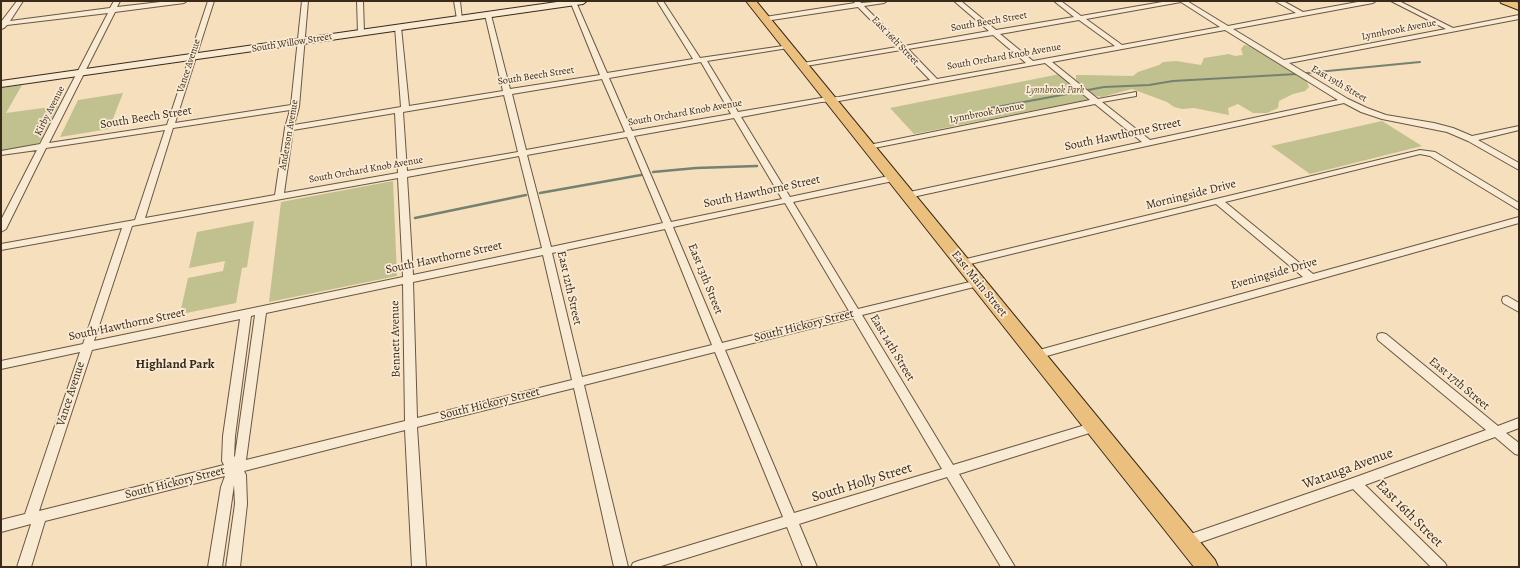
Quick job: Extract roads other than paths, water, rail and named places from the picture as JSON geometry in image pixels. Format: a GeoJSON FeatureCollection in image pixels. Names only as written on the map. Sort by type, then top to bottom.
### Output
{"type":"FeatureCollection","features":[{"type":"Feature","properties":{"kind":"main road","name":"East Main Street"},"geometry":{"type":"LineString","coordinates":[[751,1],[1207,567]]}},
{"type":"Feature","properties":{"kind":"main road"},"geometry":{"type":"LineString","coordinates":[[1505,1],[1519,7]]}},
{"type":"Feature","properties":{"kind":"main road","name":"South Willow Street"},"geometry":{"type":"LineString","coordinates":[[1,84],[488,15],[556,3],[578,2]]}},
{"type":"Feature","properties":{"kind":"street"},"geometry":{"type":"LineString","coordinates":[[2,25],[20,1]]}},
{"type":"Feature","properties":{"kind":"street","name":"Kirby Avenue"},"geometry":{"type":"LineString","coordinates":[[1,229],[117,1]]}},
{"type":"Feature","properties":{"kind":"street"},"geometry":{"type":"LineString","coordinates":[[2,25],[184,1]]}},
{"type":"Feature","properties":{"kind":"street","name":"Vance Avenue"},"geometry":{"type":"LineString","coordinates":[[24,567],[35,518],[86,348],[170,126],[210,1]]}},
{"type":"Feature","properties":{"kind":"street","name":"Anderson Avenue"},"geometry":{"type":"LineString","coordinates":[[279,197],[289,128],[295,107],[300,41],[305,1]]}},
{"type":"Feature","properties":{"kind":"street"},"geometry":{"type":"LineString","coordinates":[[360,1],[361,33]]}},
{"type":"Feature","properties":{"kind":"street"},"geometry":{"type":"LineString","coordinates":[[457,1],[460,18]]}},
{"type":"Feature","properties":{"kind":"street","name":"East 14th Street"},"geometry":{"type":"LineString","coordinates":[[660,1],[736,115],[1008,567]]}},
{"type":"Feature","properties":{"kind":"street"},"geometry":{"type":"LineString","coordinates":[[765,19],[858,3],[884,1]]}},
{"type":"Feature","properties":{"kind":"street"},"geometry":{"type":"LineString","coordinates":[[957,1],[1031,63]]}},
{"type":"Feature","properties":{"kind":"street"},"geometry":{"type":"LineString","coordinates":[[1057,1],[1120,47]]}},
{"type":"Feature","properties":{"kind":"street","name":"South Beech Street"},"geometry":{"type":"LineString","coordinates":[[803,65],[1179,1]]}},
{"type":"Feature","properties":{"kind":"street","name":"East 19th Street"},"geometry":{"type":"LineString","coordinates":[[1183,1],[1345,101],[1364,110],[1385,117],[1450,130],[1471,139],[1519,167]]}},
{"type":"Feature","properties":{"kind":"street"},"geometry":{"type":"LineString","coordinates":[[1278,1],[1302,14]]}},
{"type":"Feature","properties":{"kind":"street","name":"South Orchard Knob Avenue"},"geometry":{"type":"LineString","coordinates":[[1,247],[1046,61],[1373,1]]}},
{"type":"Feature","properties":{"kind":"street"},"geometry":{"type":"LineString","coordinates":[[1394,1],[1453,30]]}},
{"type":"Feature","properties":{"kind":"street","name":"East 13th Street"},"geometry":{"type":"LineString","coordinates":[[578,2],[606,76],[810,567]]}},
{"type":"Feature","properties":{"kind":"street","name":"East 16th Street"},"geometry":{"type":"LineString","coordinates":[[858,3],[934,81]]}},
{"type":"Feature","properties":{"kind":"street","name":"East 12th Street"},"geometry":{"type":"LineString","coordinates":[[488,15],[547,250],[621,567]]}},
{"type":"Feature","properties":{"kind":"street","name":"Lynnbrook Avenue"},"geometry":{"type":"LineString","coordinates":[[1284,62],[1519,17]]}},
{"type":"Feature","properties":{"kind":"street","name":"Bennett Avenue"},"geometry":{"type":"LineString","coordinates":[[398,27],[402,109],[402,175],[408,279],[411,424],[419,567]]}},
{"type":"Feature","properties":{"kind":"street","name":"South Beech Street"},"geometry":{"type":"LineString","coordinates":[[289,128],[788,46]]}},
{"type":"Feature","properties":{"kind":"street"},"geometry":{"type":"LineString","coordinates":[[1046,61],[1148,143]]}},
{"type":"Feature","properties":{"kind":"street","name":"Lynnbrook Avenue"},"geometry":{"type":"LineString","coordinates":[[869,147],[1133,94]]}},
{"type":"Feature","properties":{"kind":"street","name":"South Hawthorne Street"},"geometry":{"type":"LineString","coordinates":[[908,195],[1345,101]]}},
{"type":"Feature","properties":{"kind":"street","name":"South Beech Street"},"geometry":{"type":"LineString","coordinates":[[1,153],[295,107]]}},
{"type":"Feature","properties":{"kind":"street"},"geometry":{"type":"LineString","coordinates":[[1471,139],[1519,128]]}},
{"type":"Feature","properties":{"kind":"street","name":"Morningside Drive"},"geometry":{"type":"LineString","coordinates":[[962,263],[1426,152],[1432,154],[1519,207]]}},
{"type":"Feature","properties":{"kind":"street","name":"South Hawthorne Street"},"geometry":{"type":"LineString","coordinates":[[1,365],[893,178]]}},
{"type":"Feature","properties":{"kind":"street"},"geometry":{"type":"LineString","coordinates":[[1218,201],[1310,277]]}},
{"type":"Feature","properties":{"kind":"street","name":"Eveningside Drive"},"geometry":{"type":"LineString","coordinates":[[1036,354],[1519,220]]}},
{"type":"Feature","properties":{"kind":"street","name":"South Hickory Street"},"geometry":{"type":"LineString","coordinates":[[1,526],[978,282]]}},
{"type":"Feature","properties":{"kind":"street"},"geometry":{"type":"LineString","coordinates":[[1507,300],[1519,308]]}},
{"type":"Feature","properties":{"kind":"street"},"geometry":{"type":"LineString","coordinates":[[215,567],[227,487],[234,468],[241,457],[261,310]]}},
{"type":"Feature","properties":{"kind":"street"},"geometry":{"type":"LineString","coordinates":[[233,567],[241,504],[240,476],[228,461],[229,436],[246,314]]}},
{"type":"Feature","properties":{"kind":"street","name":"East 17th Street"},"geometry":{"type":"LineString","coordinates":[[1382,337],[1519,450]]}},
{"type":"Feature","properties":{"kind":"street","name":"Watauga Avenue"},"geometry":{"type":"LineString","coordinates":[[1187,541],[1356,483],[1519,423]]}},
{"type":"Feature","properties":{"kind":"street","name":"South Holly Street"},"geometry":{"type":"LineString","coordinates":[[638,567],[1095,427]]}},
{"type":"Feature","properties":{"kind":"street","name":"East 16th Street"},"geometry":{"type":"LineString","coordinates":[[1356,483],[1440,567]]}},
{"type":"Feature","properties":{"kind":"waterway"},"geometry":{"type":"LineString","coordinates":[[1307,73],[1420,62]]}},
{"type":"Feature","properties":{"kind":"waterway"},"geometry":{"type":"LineString","coordinates":[[1088,90],[1104,87],[1149,85],[1173,81],[1297,74]]}},
{"type":"Feature","properties":{"kind":"waterway"},"geometry":{"type":"LineString","coordinates":[[991,108],[1078,92]]}},
{"type":"Feature","properties":{"kind":"waterway"},"geometry":{"type":"LineString","coordinates":[[653,172],[696,168],[757,166]]}},
{"type":"Feature","properties":{"kind":"waterway"},"geometry":{"type":"LineString","coordinates":[[540,193],[641,175]]}},
{"type":"Feature","properties":{"kind":"waterway"},"geometry":{"type":"LineString","coordinates":[[415,218],[526,195]]}},
{"type":"Feature","properties":{"kind":"district","name":"Highland Park"},"geometry":{"type":"Point","coordinates":[175,365]}},
{"type":"Feature","properties":{"kind":"park label","name":"Lynnbrook Park"},"geometry":{"type":"Point","coordinates":[1055,91]}}]}
